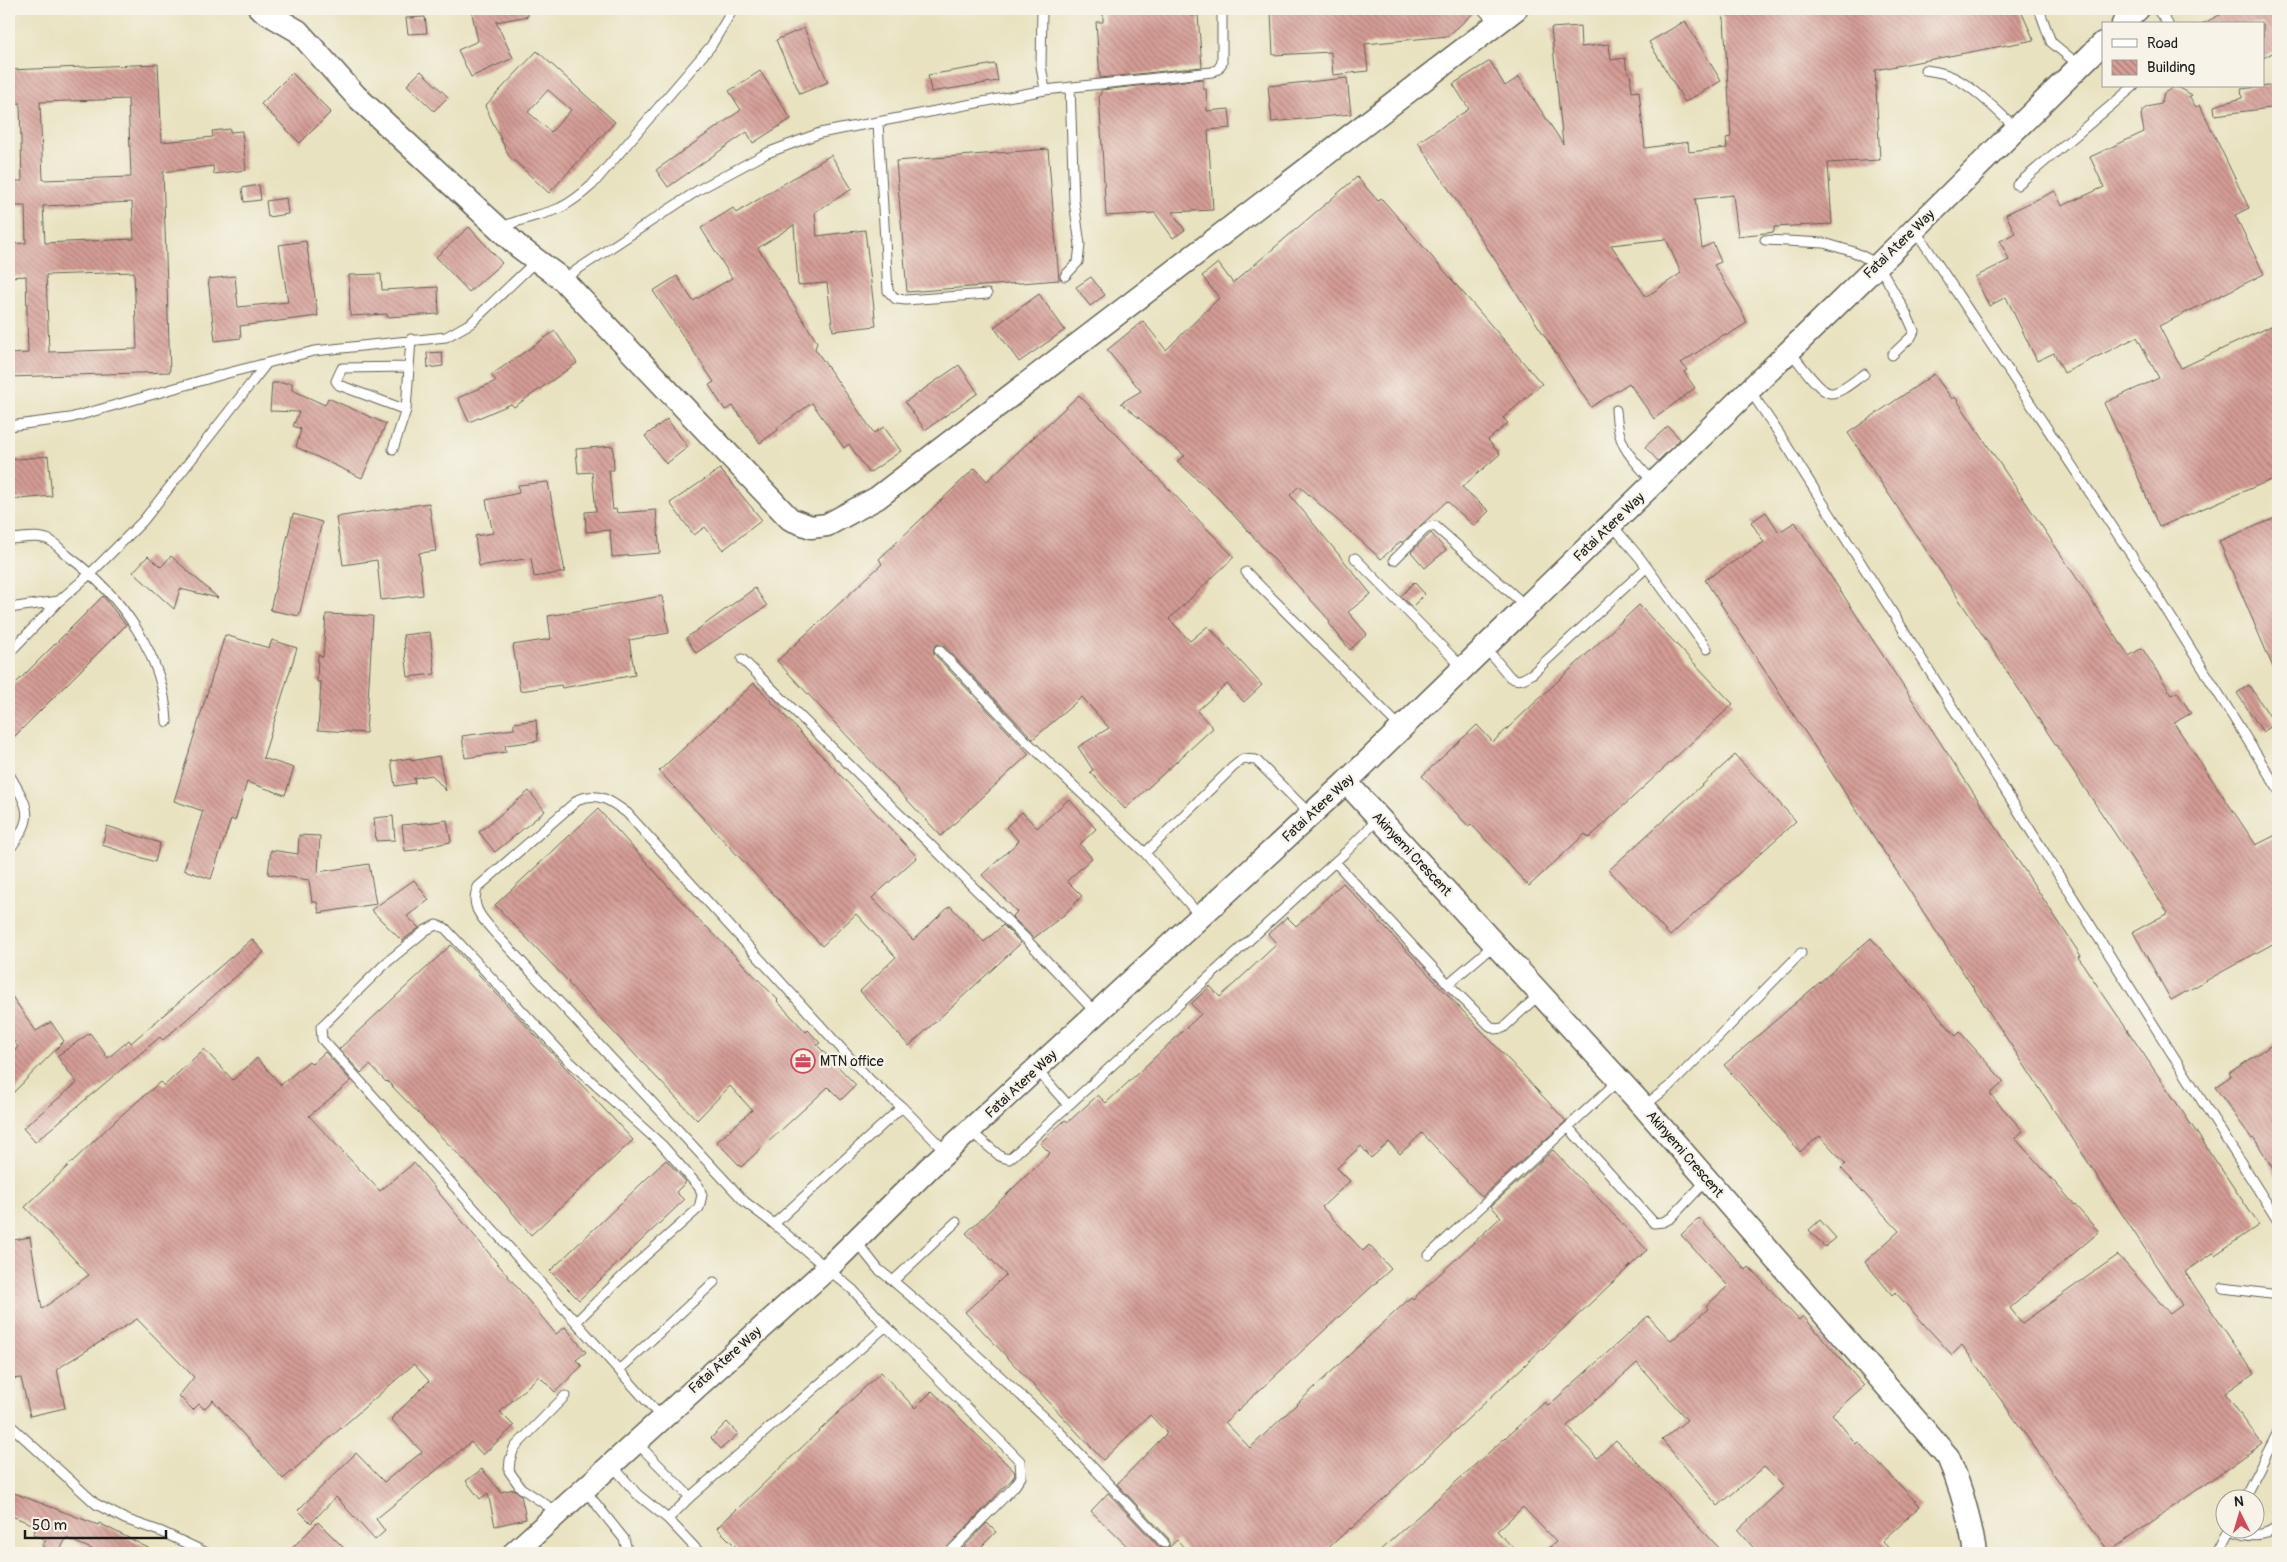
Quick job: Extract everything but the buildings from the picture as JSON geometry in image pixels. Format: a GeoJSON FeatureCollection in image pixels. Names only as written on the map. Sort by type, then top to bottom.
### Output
{"type":"FeatureCollection","features":[{"type":"Feature","properties":{"kind":"street"},"geometry":{"type":"LineString","coordinates":[[260,9],[298,32],[356,96],[519,247],[563,280],[790,519],[811,527],[827,525],[877,498],[1489,16],[1516,9]]}},
{"type":"Feature","properties":{"kind":"street"},"geometry":{"type":"LineString","coordinates":[[2125,22],[2138,9]]}},
{"type":"Feature","properties":{"kind":"street","name":"Fatai Atere Way"},"geometry":{"type":"LineString","coordinates":[[514,1553],[610,1463],[828,1268],[970,1130],[1402,729],[2102,44]]}},
{"type":"Feature","properties":{"kind":"street","name":"Akinyemi Crescent"},"geometry":{"type":"LineString","coordinates":[[1346,782],[1643,1106],[1948,1457],[1960,1484],[1970,1516],[1975,1553]]}},
{"type":"Feature","properties":{"kind":"lane"},"geometry":{"type":"LineString","coordinates":[[499,229],[515,221],[559,208],[576,199],[592,186],[711,46],[733,9]]}},
{"type":"Feature","properties":{"kind":"lane"},"geometry":{"type":"LineString","coordinates":[[1042,9],[1041,66],[1045,90]]}},
{"type":"Feature","properties":{"kind":"lane"},"geometry":{"type":"LineString","coordinates":[[563,280],[700,189],[767,153],[820,134],[1045,90],[1212,72],[1218,69],[1222,63],[1222,9]]}},
{"type":"Feature","properties":{"kind":"lane"},"geometry":{"type":"LineString","coordinates":[[2039,9],[2051,42],[2080,67]]}},
{"type":"Feature","properties":{"kind":"lane"},"geometry":{"type":"LineString","coordinates":[[2157,9],[2167,22]]}},
{"type":"Feature","properties":{"kind":"lane"},"geometry":{"type":"LineString","coordinates":[[1926,70],[1946,74],[1961,82],[1985,100],[2017,129]]}},
{"type":"Feature","properties":{"kind":"lane"},"geometry":{"type":"LineString","coordinates":[[1065,276],[1078,262],[1080,245],[1074,201],[1070,87]]}},
{"type":"Feature","properties":{"kind":"lane"},"geometry":{"type":"LineString","coordinates":[[2017,185],[2132,88]]}},
{"type":"Feature","properties":{"kind":"lane"},"geometry":{"type":"LineString","coordinates":[[878,123],[888,291],[896,299],[906,300],[986,294]]}},
{"type":"Feature","properties":{"kind":"lane"},"geometry":{"type":"LineString","coordinates":[[1915,229],[2144,574],[2278,789]]}},
{"type":"Feature","properties":{"kind":"lane"},"geometry":{"type":"LineString","coordinates":[[1765,240],[1824,243],[1854,252],[1878,264],[1914,330],[1911,337],[1892,355]]}},
{"type":"Feature","properties":{"kind":"lane"},"geometry":{"type":"LineString","coordinates":[[9,426],[70,418],[314,351],[446,336],[471,323],[537,260]]}},
{"type":"Feature","properties":{"kind":"lane"},"geometry":{"type":"LineString","coordinates":[[393,449],[406,410],[411,339]]}},
{"type":"Feature","properties":{"kind":"lane"},"geometry":{"type":"LineString","coordinates":[[1789,350],[1820,388],[1829,393],[1836,392],[1864,374]]}},
{"type":"Feature","properties":{"kind":"lane"},"geometry":{"type":"LineString","coordinates":[[9,653],[59,601],[91,573],[143,521],[267,363]]}},
{"type":"Feature","properties":{"kind":"lane"},"geometry":{"type":"LineString","coordinates":[[406,410],[339,385],[336,381],[342,368],[409,367]]}},
{"type":"Feature","properties":{"kind":"lane"},"geometry":{"type":"LineString","coordinates":[[1749,389],[2278,1221]]}},
{"type":"Feature","properties":{"kind":"lane"},"geometry":{"type":"LineString","coordinates":[[1616,410],[1618,434],[1623,448],[1654,483]]}},
{"type":"Feature","properties":{"kind":"lane"},"geometry":{"type":"LineString","coordinates":[[1612,525],[1647,567],[1707,649]]}},
{"type":"Feature","properties":{"kind":"lane"},"geometry":{"type":"LineString","coordinates":[[1394,560],[1426,528],[1435,526],[1526,606]]}},
{"type":"Feature","properties":{"kind":"lane"},"geometry":{"type":"LineString","coordinates":[[9,540],[37,538],[50,541],[91,573],[123,609],[138,630],[153,660],[167,706],[168,722]]}},
{"type":"Feature","properties":{"kind":"lane"},"geometry":{"type":"LineString","coordinates":[[1355,558],[1463,669]]}},
{"type":"Feature","properties":{"kind":"lane"},"geometry":{"type":"LineString","coordinates":[[1484,647],[1510,677],[1514,680],[1521,680],[1533,673],[1647,567]]}},
{"type":"Feature","properties":{"kind":"lane"},"geometry":{"type":"LineString","coordinates":[[1246,572],[1402,729]]}},
{"type":"Feature","properties":{"kind":"lane"},"geometry":{"type":"LineString","coordinates":[[9,608],[59,601]]}},
{"type":"Feature","properties":{"kind":"lane"},"geometry":{"type":"LineString","coordinates":[[939,650],[1024,739],[1145,853],[1201,916]]}},
{"type":"Feature","properties":{"kind":"lane"},"geometry":{"type":"LineString","coordinates":[[742,659],[1025,938],[1096,1013]]}},
{"type":"Feature","properties":{"kind":"lane"},"geometry":{"type":"LineString","coordinates":[[1145,853],[1243,759],[1256,760],[1311,814]]}},
{"type":"Feature","properties":{"kind":"lane"},"geometry":{"type":"LineString","coordinates":[[9,774],[23,798],[28,816],[24,831],[9,850]]}},
{"type":"Feature","properties":{"kind":"lane"},"geometry":{"type":"LineString","coordinates":[[947,1153],[902,1107],[872,1080],[626,813],[610,801],[598,796],[579,799],[478,887],[474,897],[479,915],[745,1202],[853,1290],[886,1326],[1020,1461],[1021,1477],[949,1553]]}},
{"type":"Feature","properties":{"kind":"lane"},"geometry":{"type":"LineString","coordinates":[[970,1130],[1001,1157],[1009,1158],[1336,862],[1379,818]]}},
{"type":"Feature","properties":{"kind":"lane"},"geometry":{"type":"LineString","coordinates":[[1336,862],[1448,984],[1495,1029],[1502,1028],[1509,1023],[1541,994]]}},
{"type":"Feature","properties":{"kind":"lane"},"geometry":{"type":"LineString","coordinates":[[576,1322],[626,1272],[699,1208],[702,1195],[698,1187],[662,1145],[568,1060],[445,928],[436,925],[426,930],[386,963],[320,1027],[322,1039],[576,1322],[620,1369],[661,1417]]}},
{"type":"Feature","properties":{"kind":"lane"},"geometry":{"type":"LineString","coordinates":[[1448,984],[1494,944]]}},
{"type":"Feature","properties":{"kind":"lane"},"geometry":{"type":"LineString","coordinates":[[1643,1106],[1671,1085],[1801,953]]}},
{"type":"Feature","properties":{"kind":"lane"},"geometry":{"type":"LineString","coordinates":[[1036,1069],[1068,1105]]}},
{"type":"Feature","properties":{"kind":"lane"},"geometry":{"type":"LineString","coordinates":[[1429,1256],[1619,1080]]}},
{"type":"Feature","properties":{"kind":"lane"},"geometry":{"type":"LineString","coordinates":[[774,1224],[902,1107]]}},
{"type":"Feature","properties":{"kind":"lane"},"geometry":{"type":"LineString","coordinates":[[1568,1128],[1654,1222],[1664,1222],[1671,1218],[1707,1180]]}},
{"type":"Feature","properties":{"kind":"lane"},"geometry":{"type":"LineString","coordinates":[[893,1281],[956,1222]]}},
{"type":"Feature","properties":{"kind":"lane"},"geometry":{"type":"LineString","coordinates":[[855,1240],[878,1268],[940,1320],[1054,1426],[1164,1543]]}},
{"type":"Feature","properties":{"kind":"lane"},"geometry":{"type":"LineString","coordinates":[[620,1369],[714,1282]]}},
{"type":"Feature","properties":{"kind":"lane"},"geometry":{"type":"LineString","coordinates":[[2223,1288],[2278,1295]]}},
{"type":"Feature","properties":{"kind":"lane"},"geometry":{"type":"LineString","coordinates":[[668,1519],[690,1497],[886,1326]]}},
{"type":"Feature","properties":{"kind":"lane"},"geometry":{"type":"LineString","coordinates":[[558,1512],[521,1488],[509,1472],[514,1448],[565,1396]]}},
{"type":"Feature","properties":{"kind":"lane"},"geometry":{"type":"LineString","coordinates":[[9,1424],[96,1504],[125,1519],[162,1532],[208,1553]]}},
{"type":"Feature","properties":{"kind":"lane"},"geometry":{"type":"LineString","coordinates":[[2249,1490],[2278,1433]]}},
{"type":"Feature","properties":{"kind":"lane"},"geometry":{"type":"LineString","coordinates":[[635,1441],[690,1497]]}},
{"type":"Feature","properties":{"kind":"lane"},"geometry":{"type":"LineString","coordinates":[[610,1463],[636,1494],[668,1519],[700,1553]]}},
{"type":"Feature","properties":{"kind":"lane"},"geometry":{"type":"LineString","coordinates":[[584,1488],[624,1539],[628,1553]]}},
{"type":"Feature","properties":{"kind":"lane"},"geometry":{"type":"LineString","coordinates":[[2264,1533],[2278,1526]]}},
{"type":"Feature","properties":{"kind":"lane"},"geometry":{"type":"LineString","coordinates":[[2216,1553],[2224,1540]]}},
{"type":"Feature","properties":{"kind":"place","name":"MTN office"},"geometry":{"type":"Point","coordinates":[803,1061]}}]}
